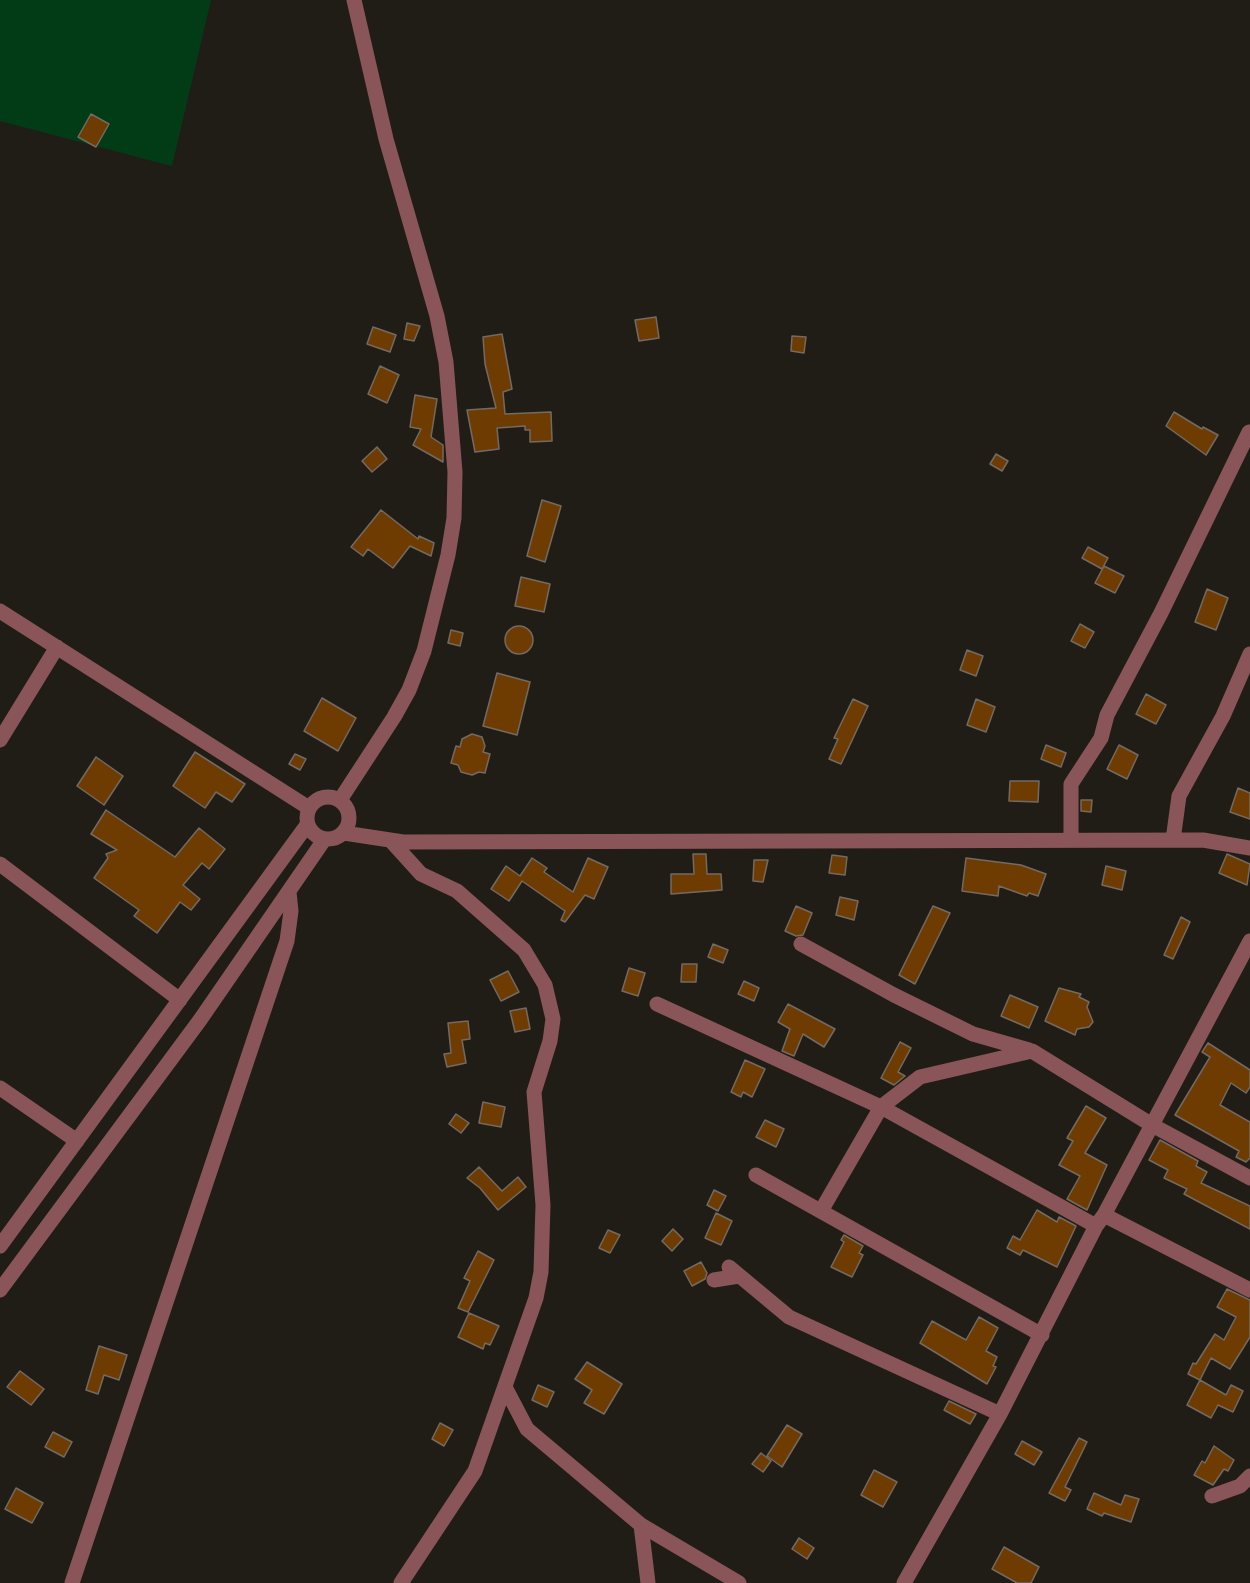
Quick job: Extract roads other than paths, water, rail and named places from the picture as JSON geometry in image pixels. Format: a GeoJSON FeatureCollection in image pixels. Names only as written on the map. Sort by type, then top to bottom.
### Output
{"type":"FeatureCollection","features":[{"type":"Feature","properties":{"kind":"street"},"geometry":{"type":"LineString","coordinates":[[340,801],[394,717],[409,690],[424,651],[448,555],[454,518],[455,472],[446,362],[439,327],[386,139],[354,0]]}},
{"type":"Feature","properties":{"kind":"street"},"geometry":{"type":"LineString","coordinates":[[1071,840],[1071,784],[1101,738],[1107,715],[1161,613],[1249,432]]}},
{"type":"Feature","properties":{"kind":"street"},"geometry":{"type":"LineString","coordinates":[[0,611],[309,808]]}},
{"type":"Feature","properties":{"kind":"street"},"geometry":{"type":"LineString","coordinates":[[0,740],[57,647]]}},
{"type":"Feature","properties":{"kind":"street"},"geometry":{"type":"LineString","coordinates":[[1173,840],[1179,796],[1223,716],[1250,654]]}},
{"type":"Feature","properties":{"kind":"street"},"geometry":{"type":"LineString","coordinates":[[0,1246],[307,825],[309,808],[323,797],[340,801],[349,812],[349,820],[344,833],[338,837],[324,840],[314,835],[307,825]]}},
{"type":"Feature","properties":{"kind":"street"},"geometry":{"type":"LineString","coordinates":[[344,833],[392,842],[1203,840],[1250,848]]}},
{"type":"Feature","properties":{"kind":"street"},"geometry":{"type":"LineString","coordinates":[[0,1290],[200,1020],[324,840]]}},
{"type":"Feature","properties":{"kind":"street"},"geometry":{"type":"LineString","coordinates":[[392,842],[421,874],[458,891],[524,950],[536,966],[551,1001],[553,1019],[550,1041],[534,1092],[543,1205],[541,1272],[536,1298],[471,1478],[401,1583]]}},
{"type":"Feature","properties":{"kind":"street"},"geometry":{"type":"LineString","coordinates":[[0,864],[180,1000]]}},
{"type":"Feature","properties":{"kind":"street"},"geometry":{"type":"LineString","coordinates":[[72,1583],[287,941],[291,911],[289,892]]}},
{"type":"Feature","properties":{"kind":"street"},"geometry":{"type":"LineString","coordinates":[[904,1583],[1000,1414],[1100,1220],[1250,941]]}},
{"type":"Feature","properties":{"kind":"street"},"geometry":{"type":"LineString","coordinates":[[801,944],[894,995],[974,1034],[1032,1051],[1152,1125],[1250,1178]]}},
{"type":"Feature","properties":{"kind":"street"},"geometry":{"type":"LineString","coordinates":[[657,1004],[881,1107],[1100,1220],[1250,1290]]}},
{"type":"Feature","properties":{"kind":"street"},"geometry":{"type":"LineString","coordinates":[[821,1211],[881,1107],[920,1077],[1032,1051]]}},
{"type":"Feature","properties":{"kind":"street"},"geometry":{"type":"LineString","coordinates":[[0,1088],[76,1141]]}},
{"type":"Feature","properties":{"kind":"street"},"geometry":{"type":"LineString","coordinates":[[756,1175],[1042,1335]]}},
{"type":"Feature","properties":{"kind":"street"},"geometry":{"type":"LineString","coordinates":[[714,1280],[734,1271],[789,1317],[1000,1414]]}},
{"type":"Feature","properties":{"kind":"street"},"geometry":{"type":"LineString","coordinates":[[505,1387],[527,1429],[641,1525],[739,1583]]}},
{"type":"Feature","properties":{"kind":"street"},"geometry":{"type":"LineString","coordinates":[[1212,1496],[1240,1486],[1250,1476]]}},
{"type":"Feature","properties":{"kind":"street"},"geometry":{"type":"LineString","coordinates":[[641,1525],[648,1583]]}}]}
